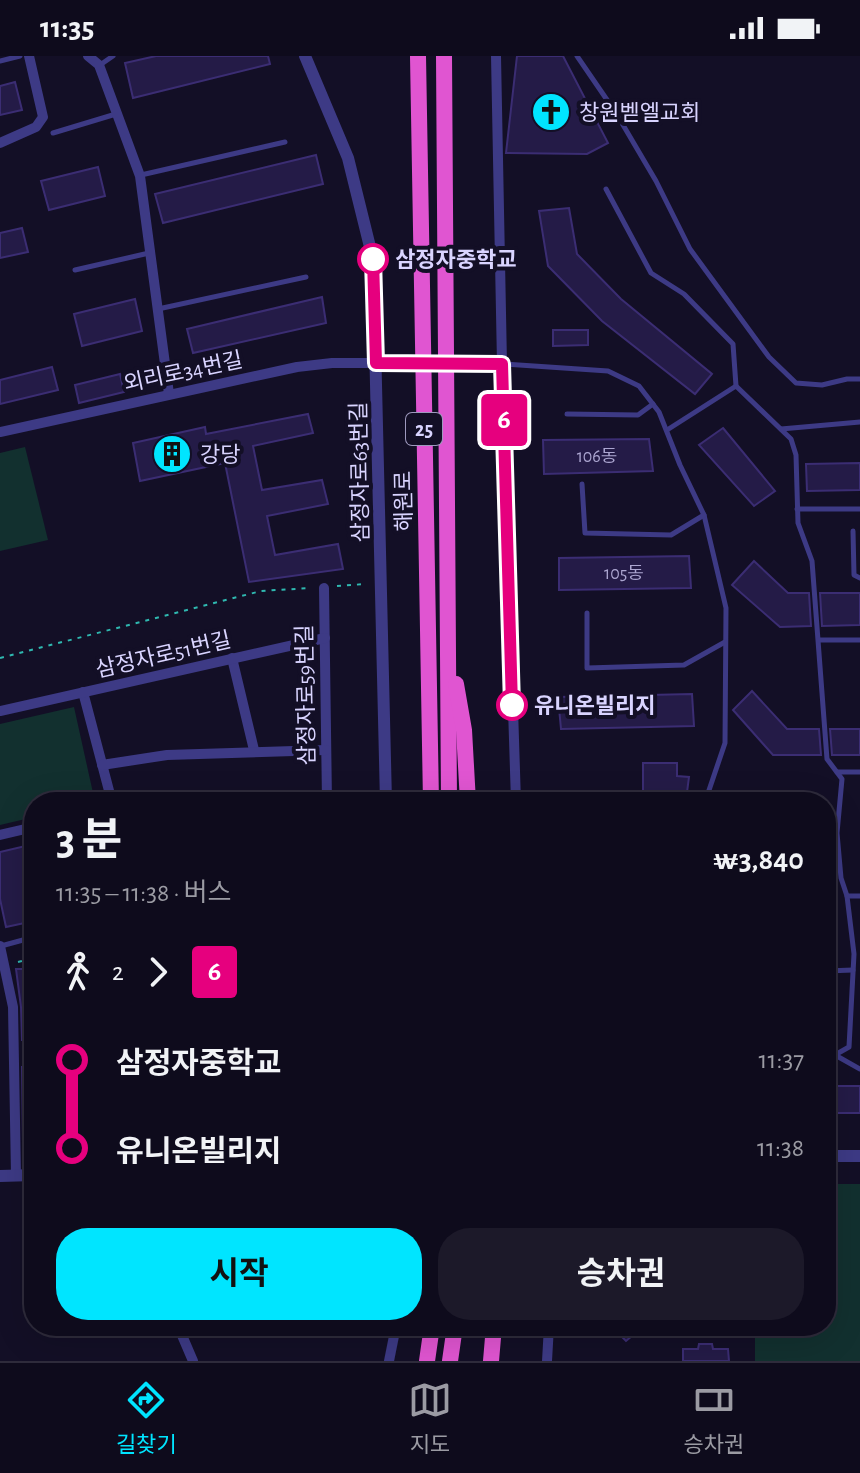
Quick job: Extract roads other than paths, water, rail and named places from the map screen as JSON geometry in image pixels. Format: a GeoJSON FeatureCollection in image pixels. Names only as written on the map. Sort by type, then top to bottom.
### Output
{"type":"FeatureCollection","features":[{"type":"Feature","properties":{"kind":"highway","name":"해원로"},"geometry":{"type":"LineString","coordinates":[[418,56],[431,792]]}},
{"type":"Feature","properties":{"kind":"highway","name":"해원로"},"geometry":{"type":"LineString","coordinates":[[444,56],[449,792]]}},
{"type":"Feature","properties":{"kind":"highway"},"geometry":{"type":"LineString","coordinates":[[447,638],[464,730],[467,792]]}},
{"type":"Feature","properties":{"kind":"highway"},"geometry":{"type":"LineString","coordinates":[[427,1361],[431,1336]]}},
{"type":"Feature","properties":{"kind":"highway"},"geometry":{"type":"LineString","coordinates":[[450,1361],[454,1336]]}},
{"type":"Feature","properties":{"kind":"highway"},"geometry":{"type":"LineString","coordinates":[[491,1361],[493,1336]]}},
{"type":"Feature","properties":{"kind":"street"},"geometry":{"type":"LineString","coordinates":[[0,143],[36,127],[43,117],[29,56]]}},
{"type":"Feature","properties":{"kind":"street"},"geometry":{"type":"LineString","coordinates":[[88,56],[99,65],[140,176],[169,394]]}},
{"type":"Feature","properties":{"kind":"street","name":"삼정자로63번길"},"geometry":{"type":"LineString","coordinates":[[305,56],[348,158],[373,259],[386,792]]}},
{"type":"Feature","properties":{"kind":"street"},"geometry":{"type":"LineString","coordinates":[[496,56],[516,792]]}},
{"type":"Feature","properties":{"kind":"street","name":"외리로34번길"},"geometry":{"type":"LineString","coordinates":[[0,432],[297,367],[332,363],[502,364]]}},
{"type":"Feature","properties":{"kind":"street","name":"삼정자로59번길"},"geometry":{"type":"LineString","coordinates":[[324,588],[327,792]]}},
{"type":"Feature","properties":{"kind":"street","name":"삼정자로51번길"},"geometry":{"type":"LineString","coordinates":[[109,792],[83,692],[325,638]]}},
{"type":"Feature","properties":{"kind":"street"},"geometry":{"type":"LineString","coordinates":[[232,658],[254,750]]}},
{"type":"Feature","properties":{"kind":"street"},"geometry":{"type":"LineString","coordinates":[[0,711],[83,692]]}},
{"type":"Feature","properties":{"kind":"street"},"geometry":{"type":"LineString","coordinates":[[102,765],[167,755],[326,750]]}},
{"type":"Feature","properties":{"kind":"street"},"geometry":{"type":"LineString","coordinates":[[0,835],[24,829]]}},
{"type":"Feature","properties":{"kind":"street"},"geometry":{"type":"LineString","coordinates":[[0,946],[13,1014],[16,1176]]}},
{"type":"Feature","properties":{"kind":"street"},"geometry":{"type":"LineString","coordinates":[[0,1017],[13,1014]]}},
{"type":"Feature","properties":{"kind":"street"},"geometry":{"type":"LineString","coordinates":[[836,1156],[860,1156]]}},
{"type":"Feature","properties":{"kind":"street"},"geometry":{"type":"LineString","coordinates":[[0,1176],[24,1176]]}},
{"type":"Feature","properties":{"kind":"street"},"geometry":{"type":"LineString","coordinates":[[182,1336],[193,1361]]}},
{"type":"Feature","properties":{"kind":"street"},"geometry":{"type":"LineString","coordinates":[[389,1361],[394,1336]]}},
{"type":"Feature","properties":{"kind":"street"},"geometry":{"type":"LineString","coordinates":[[547,1361],[548,1336]]}},
{"type":"Feature","properties":{"kind":"lane"},"geometry":{"type":"LineString","coordinates":[[0,61],[20,56]]}},
{"type":"Feature","properties":{"kind":"lane"},"geometry":{"type":"LineString","coordinates":[[99,65],[113,56]]}},
{"type":"Feature","properties":{"kind":"lane"},"geometry":{"type":"LineString","coordinates":[[577,56],[616,113],[656,181],[690,249],[769,357],[796,383],[822,385],[860,379]]}},
{"type":"Feature","properties":{"kind":"lane"},"geometry":{"type":"LineString","coordinates":[[53,133],[117,114]]}},
{"type":"Feature","properties":{"kind":"lane"},"geometry":{"type":"LineString","coordinates":[[140,176],[285,142]]}},
{"type":"Feature","properties":{"kind":"lane"},"geometry":{"type":"LineString","coordinates":[[606,189],[651,273],[684,294],[733,344],[736,386],[791,439],[796,455],[798,523],[812,561],[827,759],[842,779],[837,833],[854,954],[849,1047],[836,1054]]}},
{"type":"Feature","properties":{"kind":"lane"},"geometry":{"type":"LineString","coordinates":[[75,270],[150,253]]}},
{"type":"Feature","properties":{"kind":"lane"},"geometry":{"type":"LineString","coordinates":[[158,309],[306,277]]}},
{"type":"Feature","properties":{"kind":"lane"},"geometry":{"type":"LineString","coordinates":[[502,364],[608,371],[639,386],[659,412],[704,515],[726,608],[725,743],[708,792]]}},
{"type":"Feature","properties":{"kind":"lane"},"geometry":{"type":"LineString","coordinates":[[667,430],[736,386]]}},
{"type":"Feature","properties":{"kind":"lane"},"geometry":{"type":"LineString","coordinates":[[567,414],[638,415],[653,404]]}},
{"type":"Feature","properties":{"kind":"lane"},"geometry":{"type":"LineString","coordinates":[[780,429],[860,422]]}},
{"type":"Feature","properties":{"kind":"lane"},"geometry":{"type":"LineString","coordinates":[[582,484],[585,533],[671,535],[704,515]]}},
{"type":"Feature","properties":{"kind":"lane"},"geometry":{"type":"LineString","coordinates":[[797,509],[860,509]]}},
{"type":"Feature","properties":{"kind":"lane"},"geometry":{"type":"LineString","coordinates":[[853,531],[854,575],[860,578]]}},
{"type":"Feature","properties":{"kind":"lane"},"geometry":{"type":"LineString","coordinates":[[587,613],[587,668],[684,665],[726,642]]}},
{"type":"Feature","properties":{"kind":"lane"},"geometry":{"type":"LineString","coordinates":[[819,640],[860,640]]}},
{"type":"Feature","properties":{"kind":"lane"},"geometry":{"type":"LineString","coordinates":[[836,772],[860,772]]}},
{"type":"Feature","properties":{"kind":"lane"},"geometry":{"type":"LineString","coordinates":[[847,896],[860,896]]}},
{"type":"Feature","properties":{"kind":"lane"},"geometry":{"type":"LineString","coordinates":[[0,946],[24,940]]}},
{"type":"Feature","properties":{"kind":"lane"},"geometry":{"type":"LineString","coordinates":[[836,971],[853,970]]}},
{"type":"Feature","properties":{"kind":"lane"},"geometry":{"type":"LineString","coordinates":[[836,1056],[860,1069]]}},
{"type":"Feature","properties":{"kind":"place","name":"창원벧엘교회"},"geometry":{"type":"Point","coordinates":[551,112]}},
{"type":"Feature","properties":{"kind":"place","name":"삼정자중학교"},"geometry":{"type":"Point","coordinates":[373,259]}},
{"type":"Feature","properties":{"kind":"place","name":"강당"},"geometry":{"type":"Point","coordinates":[172,454]}},
{"type":"Feature","properties":{"kind":"place","name":"유니온빌리지"},"geometry":{"type":"Point","coordinates":[512,705]}}]}
